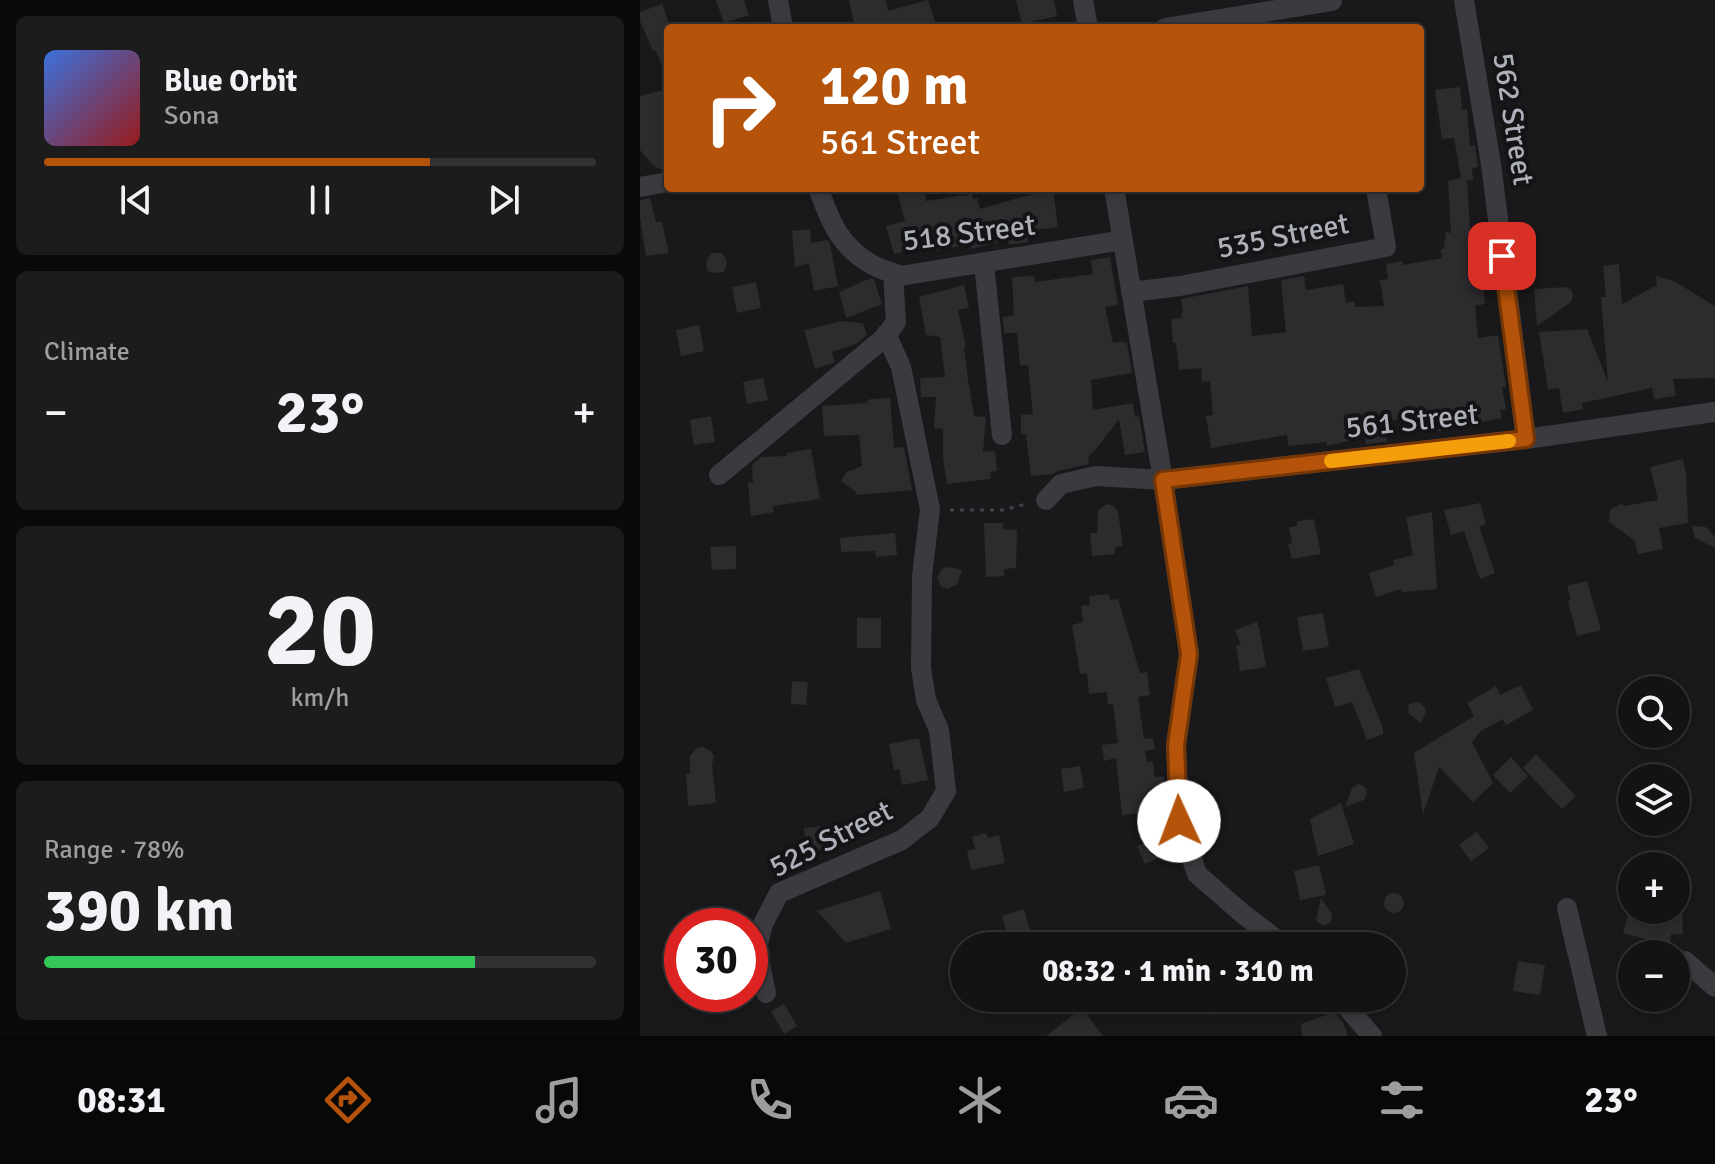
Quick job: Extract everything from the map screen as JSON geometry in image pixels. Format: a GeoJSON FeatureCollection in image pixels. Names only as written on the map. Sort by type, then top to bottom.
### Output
{"type":"FeatureCollection","features":[{"type":"Feature","properties":{"kind":"street"},"geometry":{"type":"LineString","coordinates":[[778,0],[782,24]]}},
{"type":"Feature","properties":{"kind":"street"},"geometry":{"type":"LineString","coordinates":[[1083,0],[1087,24]]}},
{"type":"Feature","properties":{"kind":"street","name":"562 Street"},"geometry":{"type":"LineString","coordinates":[[1464,0],[1491,164],[1526,439]]}},
{"type":"Feature","properties":{"kind":"street"},"geometry":{"type":"LineString","coordinates":[[1190,24],[1332,1]]}},
{"type":"Feature","properties":{"kind":"street"},"geometry":{"type":"LineString","coordinates":[[640,187],[664,183]]}},
{"type":"Feature","properties":{"kind":"street","name":"518 Street"},"geometry":{"type":"LineString","coordinates":[[819,192],[832,226],[851,249],[871,265],[900,276],[1123,240]]}},
{"type":"Feature","properties":{"kind":"street"},"geometry":{"type":"LineString","coordinates":[[1115,192],[1189,654],[1176,745],[1179,821],[1197,874],[1267,932]]}},
{"type":"Feature","properties":{"kind":"street","name":"535 Street"},"geometry":{"type":"LineString","coordinates":[[1131,292],[1180,286],[1386,247],[1377,192]]}},
{"type":"Feature","properties":{"kind":"street"},"geometry":{"type":"LineString","coordinates":[[984,264],[1002,435]]}},
{"type":"Feature","properties":{"kind":"street"},"geometry":{"type":"LineString","coordinates":[[719,475],[886,334],[896,322],[893,273]]}},
{"type":"Feature","properties":{"kind":"street","name":"525 Street"},"geometry":{"type":"LineString","coordinates":[[768,914],[779,893],[902,840],[930,818],[946,791],[939,730],[926,700],[921,668],[922,576],[930,509],[901,367],[886,334]]}},
{"type":"Feature","properties":{"kind":"street","name":"561 Street"},"geometry":{"type":"LineString","coordinates":[[1163,480],[1526,439],[1715,412]]}},
{"type":"Feature","properties":{"kind":"street"},"geometry":{"type":"LineString","coordinates":[[1046,500],[1061,484],[1096,476],[1163,480]]}},
{"type":"Feature","properties":{"kind":"street"},"geometry":{"type":"LineString","coordinates":[[1567,908],[1597,1036]]}},
{"type":"Feature","properties":{"kind":"street"},"geometry":{"type":"LineString","coordinates":[[1690,965],[1715,987]]}},
{"type":"Feature","properties":{"kind":"street"},"geometry":{"type":"LineString","coordinates":[[1351,1012],[1372,1036]]}},
{"type":"Feature","properties":{"kind":"path"},"geometry":{"type":"LineString","coordinates":[[930,509],[1003,510],[1046,500]]}},
{"type":"Feature","properties":{"kind":"building"},"geometry":{"type":"Polygon","coordinates":[[[716,0],[744,0],[749,15],[724,23],[716,0]]]}},
{"type":"Feature","properties":{"kind":"building"},"geometry":{"type":"Polygon","coordinates":[[[849,0],[886,0],[888,11],[928,0],[936,24],[854,24],[849,0]]]}},
{"type":"Feature","properties":{"kind":"building"},"geometry":{"type":"Polygon","coordinates":[[[1016,0],[1054,0],[1057,16],[1022,24],[1016,0]]]}},
{"type":"Feature","properties":{"kind":"building"},"geometry":{"type":"Polygon","coordinates":[[[662,4],[668,21],[664,24],[664,69],[640,21],[640,12],[662,4]]]}},
{"type":"Feature","properties":{"kind":"building"},"geometry":{"type":"Polygon","coordinates":[[[1460,87],[1462,110],[1467,110],[1470,146],[1475,145],[1478,167],[1472,168],[1473,180],[1467,181],[1471,245],[1479,253],[1485,304],[1475,306],[1478,338],[1498,335],[1506,387],[1502,387],[1506,409],[1500,410],[1502,418],[1477,423],[1476,416],[1444,419],[1446,430],[1427,433],[1424,416],[1385,421],[1387,442],[1366,444],[1365,437],[1327,446],[1326,442],[1288,446],[1287,435],[1211,448],[1206,416],[1213,415],[1210,381],[1202,382],[1201,368],[1179,370],[1176,343],[1173,343],[1171,319],[1182,318],[1181,299],[1248,286],[1252,336],[1286,332],[1281,280],[1304,276],[1306,290],[1343,284],[1346,303],[1354,301],[1355,307],[1384,306],[1380,280],[1388,279],[1386,264],[1402,261],[1403,265],[1442,258],[1446,232],[1451,233],[1448,181],[1461,178],[1454,138],[1442,139],[1435,90],[1460,87]]]}},
{"type":"Feature","properties":{"kind":"building"},"geometry":{"type":"Polygon","coordinates":[[[664,90],[664,170],[654,166],[640,150],[640,96],[664,90]]]}},
{"type":"Feature","properties":{"kind":"building"},"geometry":{"type":"Polygon","coordinates":[[[897,192],[925,192],[926,201],[972,194],[973,199],[977,198],[980,209],[1036,192],[1054,192],[1058,227],[1026,231],[1028,242],[1009,245],[1008,240],[971,249],[970,244],[934,251],[933,244],[894,254],[886,226],[905,221],[897,192]]]}},
{"type":"Feature","properties":{"kind":"building"},"geometry":{"type":"Polygon","coordinates":[[[650,198],[656,222],[662,222],[669,253],[646,256],[640,200],[650,198]]]}},
{"type":"Feature","properties":{"kind":"building"},"geometry":{"type":"Polygon","coordinates":[[[810,229],[811,243],[827,240],[830,243],[838,286],[814,291],[809,263],[795,267],[792,231],[810,229]]]}},
{"type":"Feature","properties":{"kind":"building"},"geometry":{"type":"Polygon","coordinates":[[[712,253],[721,253],[725,257],[724,272],[708,271],[707,259],[712,253]]]}},
{"type":"Feature","properties":{"kind":"building"},"geometry":{"type":"Polygon","coordinates":[[[1110,257],[1118,305],[1105,307],[1113,343],[1127,343],[1132,373],[1091,380],[1093,410],[1133,403],[1135,417],[1139,416],[1145,452],[1125,455],[1119,419],[1088,457],[1089,464],[1053,474],[1031,476],[1026,434],[1021,434],[1021,414],[1033,415],[1028,365],[1020,365],[1017,333],[1004,333],[1003,317],[1014,315],[1012,277],[1034,276],[1035,282],[1093,274],[1091,260],[1110,257]]]}},
{"type":"Feature","properties":{"kind":"building"},"geometry":{"type":"Polygon","coordinates":[[[1619,264],[1622,304],[1657,285],[1656,276],[1674,281],[1715,306],[1715,378],[1673,379],[1676,396],[1654,399],[1652,388],[1582,403],[1583,409],[1563,413],[1559,388],[1548,389],[1539,332],[1587,329],[1608,382],[1601,297],[1606,297],[1603,266],[1619,264]]]}},
{"type":"Feature","properties":{"kind":"building"},"geometry":{"type":"Polygon","coordinates":[[[871,278],[882,304],[846,318],[839,292],[871,278]]]}},
{"type":"Feature","properties":{"kind":"building"},"geometry":{"type":"Polygon","coordinates":[[[756,282],[761,308],[737,313],[732,287],[756,282]]]}},
{"type":"Feature","properties":{"kind":"building"},"geometry":{"type":"Polygon","coordinates":[[[964,285],[969,308],[958,310],[966,346],[974,416],[986,417],[983,452],[995,451],[997,471],[990,472],[991,479],[947,484],[943,429],[934,428],[936,397],[921,397],[920,378],[945,377],[940,337],[926,335],[919,297],[964,285]]]}},
{"type":"Feature","properties":{"kind":"building"},"geometry":{"type":"Polygon","coordinates":[[[1566,287],[1573,295],[1571,302],[1537,326],[1534,289],[1566,287]]]}},
{"type":"Feature","properties":{"kind":"building"},"geometry":{"type":"Polygon","coordinates":[[[842,321],[863,323],[867,335],[858,343],[832,352],[835,362],[815,369],[804,330],[842,321]]]}},
{"type":"Feature","properties":{"kind":"building"},"geometry":{"type":"Polygon","coordinates":[[[699,325],[704,351],[681,356],[676,330],[699,325]]]}},
{"type":"Feature","properties":{"kind":"building"},"geometry":{"type":"Polygon","coordinates":[[[763,378],[768,400],[747,404],[743,382],[763,378]]]}},
{"type":"Feature","properties":{"kind":"building"},"geometry":{"type":"Polygon","coordinates":[[[890,398],[894,448],[904,447],[912,490],[857,495],[841,481],[847,472],[862,466],[859,435],[824,436],[822,406],[890,398]]]}},
{"type":"Feature","properties":{"kind":"building"},"geometry":{"type":"Polygon","coordinates":[[[711,416],[715,442],[694,445],[690,420],[711,416]]]}},
{"type":"Feature","properties":{"kind":"building"},"geometry":{"type":"Polygon","coordinates":[[[811,449],[820,499],[773,506],[774,512],[751,516],[748,483],[753,483],[752,465],[761,457],[787,456],[787,453],[811,449]]]}},
{"type":"Feature","properties":{"kind":"building"},"geometry":{"type":"Polygon","coordinates":[[[1683,459],[1688,523],[1659,528],[1663,549],[1638,554],[1635,541],[1609,522],[1610,510],[1621,504],[1658,500],[1650,467],[1683,459]]]}},
{"type":"Feature","properties":{"kind":"building"},"geometry":{"type":"Polygon","coordinates":[[[1480,503],[1486,525],[1479,526],[1495,573],[1480,579],[1464,531],[1451,535],[1444,510],[1480,503]]]}},
{"type":"Feature","properties":{"kind":"building"},"geometry":{"type":"Polygon","coordinates":[[[1107,504],[1114,506],[1118,512],[1123,546],[1115,547],[1115,554],[1092,556],[1090,533],[1097,533],[1098,510],[1107,504]]]}},
{"type":"Feature","properties":{"kind":"building"},"geometry":{"type":"Polygon","coordinates":[[[1432,512],[1437,589],[1402,592],[1401,589],[1376,597],[1369,573],[1394,565],[1393,560],[1413,555],[1406,517],[1432,512]]]}},
{"type":"Feature","properties":{"kind":"building"},"geometry":{"type":"Polygon","coordinates":[[[1314,519],[1321,554],[1292,559],[1288,544],[1292,543],[1289,527],[1297,526],[1297,521],[1314,519]]]}},
{"type":"Feature","properties":{"kind":"building"},"geometry":{"type":"Polygon","coordinates":[[[984,523],[1003,523],[1003,529],[1017,530],[1016,568],[1004,569],[1004,576],[986,577],[984,523]]]}},
{"type":"Feature","properties":{"kind":"building"},"geometry":{"type":"Polygon","coordinates":[[[1692,526],[1706,527],[1715,537],[1715,548],[1695,538],[1692,526]]]}},
{"type":"Feature","properties":{"kind":"building"},"geometry":{"type":"Polygon","coordinates":[[[895,533],[897,555],[876,557],[875,551],[841,552],[840,538],[895,533]]]}},
{"type":"Feature","properties":{"kind":"building"},"geometry":{"type":"Polygon","coordinates":[[[736,546],[736,569],[712,570],[710,547],[736,546]]]}},
{"type":"Feature","properties":{"kind":"building"},"geometry":{"type":"Polygon","coordinates":[[[942,569],[962,570],[957,584],[948,589],[941,587],[937,578],[942,569]]]}},
{"type":"Feature","properties":{"kind":"building"},"geometry":{"type":"Polygon","coordinates":[[[1587,581],[1601,630],[1577,636],[1567,586],[1587,581]]]}},
{"type":"Feature","properties":{"kind":"building"},"geometry":{"type":"Polygon","coordinates":[[[1109,594],[1110,600],[1118,599],[1140,673],[1147,672],[1150,695],[1138,697],[1144,739],[1153,738],[1155,749],[1145,751],[1147,762],[1153,762],[1155,777],[1164,776],[1165,806],[1160,807],[1161,810],[1122,815],[1116,758],[1104,761],[1102,745],[1118,743],[1113,704],[1108,704],[1107,692],[1089,694],[1087,673],[1080,674],[1072,625],[1083,622],[1081,606],[1090,605],[1089,596],[1109,594]]]}},
{"type":"Feature","properties":{"kind":"building"},"geometry":{"type":"Polygon","coordinates":[[[1323,613],[1329,647],[1303,651],[1297,617],[1323,613]]]}},
{"type":"Feature","properties":{"kind":"building"},"geometry":{"type":"Polygon","coordinates":[[[857,618],[881,618],[881,648],[857,648],[857,618]]]}},
{"type":"Feature","properties":{"kind":"building"},"geometry":{"type":"Polygon","coordinates":[[[1257,622],[1266,667],[1240,671],[1236,645],[1241,645],[1235,630],[1257,622]]]}},
{"type":"Feature","properties":{"kind":"building"},"geometry":{"type":"Polygon","coordinates":[[[1359,669],[1383,728],[1383,734],[1367,740],[1352,702],[1335,707],[1326,678],[1359,669]]]}},
{"type":"Feature","properties":{"kind":"building"},"geometry":{"type":"Polygon","coordinates":[[[792,681],[808,682],[806,705],[791,704],[792,681]]]}},
{"type":"Feature","properties":{"kind":"building"},"geometry":{"type":"Polygon","coordinates":[[[1521,685],[1533,710],[1506,725],[1503,719],[1481,731],[1472,742],[1493,783],[1473,802],[1439,767],[1423,814],[1414,753],[1474,716],[1467,703],[1496,686],[1500,695],[1521,685]]]}},
{"type":"Feature","properties":{"kind":"building"},"geometry":{"type":"Polygon","coordinates":[[[1416,702],[1426,712],[1421,723],[1409,714],[1408,705],[1416,702]]]}},
{"type":"Feature","properties":{"kind":"building"},"geometry":{"type":"Polygon","coordinates":[[[919,738],[928,780],[902,785],[899,769],[894,770],[889,744],[919,738]]]}},
{"type":"Feature","properties":{"kind":"building"},"geometry":{"type":"Polygon","coordinates":[[[702,747],[714,756],[716,803],[688,806],[686,774],[690,774],[690,756],[702,747]]]}},
{"type":"Feature","properties":{"kind":"building"},"geometry":{"type":"Polygon","coordinates":[[[1536,754],[1576,796],[1562,809],[1523,768],[1536,754]]]}},
{"type":"Feature","properties":{"kind":"building"},"geometry":{"type":"Polygon","coordinates":[[[1511,757],[1528,776],[1510,793],[1493,775],[1511,757]]]}},
{"type":"Feature","properties":{"kind":"building"},"geometry":{"type":"Polygon","coordinates":[[[1080,766],[1084,788],[1064,792],[1061,769],[1080,766]]]}},
{"type":"Feature","properties":{"kind":"building"},"geometry":{"type":"Polygon","coordinates":[[[1358,784],[1367,790],[1366,797],[1345,807],[1352,788],[1358,784]]]}},
{"type":"Feature","properties":{"kind":"building"},"geometry":{"type":"Polygon","coordinates":[[[1341,803],[1354,844],[1318,856],[1310,819],[1341,803]]]}},
{"type":"Feature","properties":{"kind":"building"},"geometry":{"type":"Polygon","coordinates":[[[827,825],[830,848],[807,852],[804,828],[827,825]]]}},
{"type":"Feature","properties":{"kind":"building"},"geometry":{"type":"Polygon","coordinates":[[[1477,832],[1489,848],[1471,861],[1459,845],[1477,832]]]}},
{"type":"Feature","properties":{"kind":"building"},"geometry":{"type":"Polygon","coordinates":[[[986,833],[988,838],[999,835],[1005,863],[971,870],[967,851],[975,849],[972,837],[986,833]]]}},
{"type":"Feature","properties":{"kind":"building"},"geometry":{"type":"Polygon","coordinates":[[[1169,833],[1175,850],[1145,864],[1137,846],[1169,833]]]}},
{"type":"Feature","properties":{"kind":"building"},"geometry":{"type":"Polygon","coordinates":[[[1319,865],[1326,895],[1300,900],[1294,871],[1319,865]]]}},
{"type":"Feature","properties":{"kind":"building"},"geometry":{"type":"Polygon","coordinates":[[[880,891],[891,929],[846,943],[817,911],[880,891]]]}},
{"type":"Feature","properties":{"kind":"building"},"geometry":{"type":"Polygon","coordinates":[[[1394,893],[1401,896],[1404,903],[1401,910],[1394,913],[1387,910],[1384,903],[1387,896],[1394,893]]]}},
{"type":"Feature","properties":{"kind":"building"},"geometry":{"type":"Polygon","coordinates":[[[1321,898],[1332,914],[1331,922],[1325,926],[1316,920],[1321,898]]]}},
{"type":"Feature","properties":{"kind":"building"},"geometry":{"type":"Polygon","coordinates":[[[1024,909],[1031,932],[1007,932],[1002,916],[1024,909]]]}},
{"type":"Feature","properties":{"kind":"building"},"geometry":{"type":"Polygon","coordinates":[[[1625,924],[1683,924],[1683,934],[1671,934],[1671,940],[1650,940],[1623,933],[1625,924]]]}},
{"type":"Feature","properties":{"kind":"building"},"geometry":{"type":"Polygon","coordinates":[[[1518,961],[1545,965],[1540,995],[1513,991],[1518,961]]]}},
{"type":"Feature","properties":{"kind":"building"},"geometry":{"type":"Polygon","coordinates":[[[784,1004],[797,1026],[784,1034],[771,1011],[784,1004]]]}},
{"type":"Feature","properties":{"kind":"building"},"geometry":{"type":"Polygon","coordinates":[[[1077,1012],[1085,1012],[1103,1036],[1046,1036],[1077,1012]]]}},
{"type":"Feature","properties":{"kind":"building"},"geometry":{"type":"Polygon","coordinates":[[[1334,1012],[1348,1036],[1302,1036],[1301,1024],[1334,1012]]]}},
{"type":"Feature","properties":{"kind":"slow traffic"},"geometry":{"type":"LineString","coordinates":[[1331,461],[1509,441]]}},
{"type":"Feature","properties":{"kind":"route"},"geometry":{"type":"LineString","coordinates":[[1179,821],[1176,745],[1189,654],[1163,480],[1526,439],[1502,256]]}}]}
